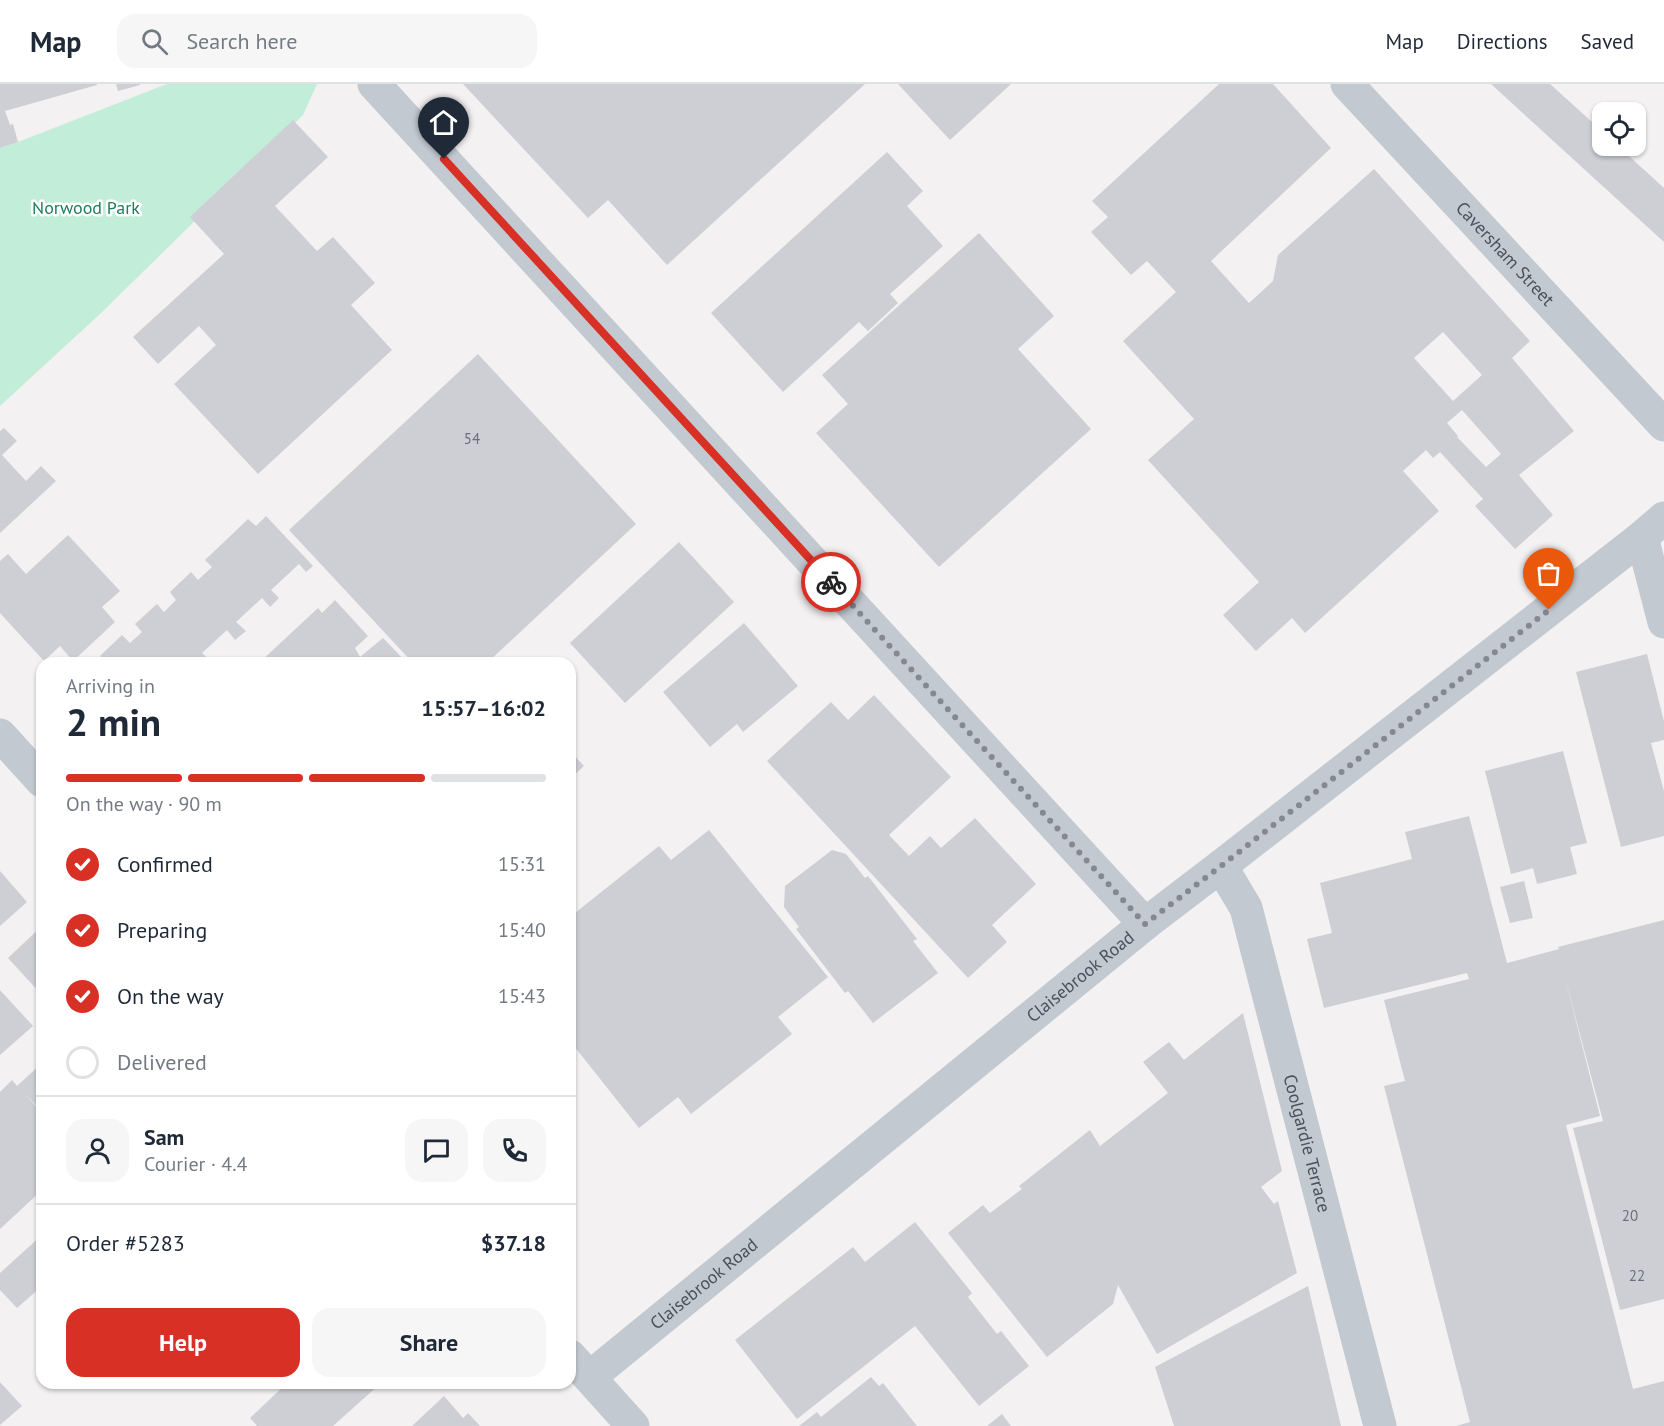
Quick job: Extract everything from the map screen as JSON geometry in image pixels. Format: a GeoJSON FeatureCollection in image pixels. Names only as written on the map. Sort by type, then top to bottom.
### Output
{"type":"FeatureCollection","features":[{"type":"Feature","properties":{"kind":"street"},"geometry":{"type":"LineString","coordinates":[[374,84],[1145,924]]}},
{"type":"Feature","properties":{"kind":"street","name":"Caversham Street"},"geometry":{"type":"LineString","coordinates":[[1347,84],[1664,425]]}},
{"type":"Feature","properties":{"kind":"street"},"geometry":{"type":"LineString","coordinates":[[1653,528],[1664,622]]}},
{"type":"Feature","properties":{"kind":"street","name":"Claisebrook Road"},"geometry":{"type":"LineString","coordinates":[[580,1366],[1653,528]]}},
{"type":"Feature","properties":{"kind":"street"},"geometry":{"type":"LineString","coordinates":[[0,735],[36,774]]}},
{"type":"Feature","properties":{"kind":"street","name":"Coolgardie Terrace"},"geometry":{"type":"LineString","coordinates":[[1221,866],[1246,908],[1380,1426]]}},
{"type":"Feature","properties":{"kind":"street"},"geometry":{"type":"LineString","coordinates":[[580,1366],[633,1426]]}},
{"type":"Feature","properties":{"kind":"green space","name":"Norwood Park"},"geometry":{"type":"Polygon","coordinates":[[[167,84],[317,84],[303,115],[100,314],[0,406],[0,148],[167,84]]]}},
{"type":"Feature","properties":{"kind":"building"},"geometry":{"type":"Polygon","coordinates":[[[0,84],[97,85],[5,111],[10,125],[13,124],[18,142],[0,148],[0,84]]]}},
{"type":"Feature","properties":{"kind":"building"},"geometry":{"type":"Polygon","coordinates":[[[116,84],[140,84],[140,85],[118,91],[116,84]]]}},
{"type":"Feature","properties":{"kind":"building"},"geometry":{"type":"Polygon","coordinates":[[[463,84],[865,84],[667,265],[608,200],[588,218],[463,84]]]}},
{"type":"Feature","properties":{"kind":"building"},"geometry":{"type":"Polygon","coordinates":[[[898,84],[1011,84],[950,140],[898,84]]]}},
{"type":"Feature","properties":{"kind":"building"},"geometry":{"type":"Polygon","coordinates":[[[1219,84],[1273,84],[1331,148],[1211,261],[1249,303],[1273,281],[1278,255],[1374,169],[1530,341],[1512,358],[1574,431],[1519,475],[1553,515],[1515,549],[1475,506],[1483,499],[1440,452],[1433,458],[1426,450],[1403,471],[1439,511],[1305,633],[1292,618],[1256,651],[1223,615],[1259,582],[1148,460],[1194,419],[1123,341],[1176,292],[1147,261],[1131,275],[1091,232],[1108,217],[1092,201],[1219,84]],[[1443,332],[1414,358],[1453,401],[1482,375],[1443,332]],[[1462,410],[1447,423],[1457,437],[1486,467],[1501,454],[1462,410]]]}},
{"type":"Feature","properties":{"kind":"building"},"geometry":{"type":"Polygon","coordinates":[[[1491,84],[1550,84],[1592,122],[1592,156],[1629,156],[1664,188],[1664,242],[1491,84]]]}},
{"type":"Feature","properties":{"kind":"building"},"geometry":{"type":"Polygon","coordinates":[[[293,120],[328,157],[275,206],[317,251],[333,237],[375,283],[351,305],[392,350],[258,474],[174,384],[216,345],[199,326],[158,364],[133,337],[224,254],[190,217],[293,120]]]}},
{"type":"Feature","properties":{"kind":"building"},"geometry":{"type":"Polygon","coordinates":[[[887,152],[923,191],[907,206],[943,246],[890,294],[898,303],[868,331],[859,322],[783,392],[711,313],[887,152]]]}},
{"type":"Feature","properties":{"kind":"building"},"geometry":{"type":"Polygon","coordinates":[[[979,233],[1054,316],[1018,349],[1091,429],[939,567],[816,433],[848,404],[822,375],[979,233]]]}},
{"type":"Feature","properties":{"kind":"building"},"geometry":{"type":"Polygon","coordinates":[[[478,354],[636,524],[493,657],[407,657],[289,530],[478,354]]]}},
{"type":"Feature","properties":{"kind":"building"},"geometry":{"type":"Polygon","coordinates":[[[4,428],[17,441],[2,455],[26,481],[41,466],[56,481],[0,533],[0,431],[4,428]]]}},
{"type":"Feature","properties":{"kind":"building"},"geometry":{"type":"Polygon","coordinates":[[[266,516],[313,566],[306,572],[299,564],[271,590],[279,598],[270,607],[262,598],[236,622],[246,631],[235,640],[227,630],[202,653],[206,657],[100,656],[122,635],[130,643],[142,632],[135,624],[157,604],[164,612],[176,600],[170,592],[191,572],[198,580],[212,567],[205,560],[248,519],[256,526],[266,516]]]}},
{"type":"Feature","properties":{"kind":"building"},"geometry":{"type":"Polygon","coordinates":[[[68,535],[120,591],[102,607],[115,622],[77,657],[70,657],[60,646],[48,657],[40,657],[0,613],[0,561],[8,554],[26,574],[68,535]]]}},
{"type":"Feature","properties":{"kind":"building"},"geometry":{"type":"Polygon","coordinates":[[[679,542],[734,602],[625,703],[570,643],[679,542]]]}},
{"type":"Feature","properties":{"kind":"building"},"geometry":{"type":"Polygon","coordinates":[[[335,600],[368,636],[355,648],[360,657],[265,657],[318,608],[322,613],[335,600]]]}},
{"type":"Feature","properties":{"kind":"building"},"geometry":{"type":"Polygon","coordinates":[[[744,623],[798,686],[743,732],[737,724],[710,747],[663,692],[744,623]]]}},
{"type":"Feature","properties":{"kind":"building"},"geometry":{"type":"Polygon","coordinates":[[[383,638],[401,657],[360,657],[383,638]]]}},
{"type":"Feature","properties":{"kind":"building"},"geometry":{"type":"Polygon","coordinates":[[[1647,654],[1664,721],[1664,740],[1651,743],[1664,791],[1664,836],[1621,847],[1576,672],[1647,654]]]}},
{"type":"Feature","properties":{"kind":"building"},"geometry":{"type":"Polygon","coordinates":[[[874,695],[951,777],[889,835],[909,856],[930,836],[941,848],[975,818],[1036,884],[992,925],[1007,942],[968,978],[767,761],[831,702],[848,720],[874,695]]]}},
{"type":"Feature","properties":{"kind":"building"},"geometry":{"type":"Polygon","coordinates":[[[1563,751],[1587,843],[1570,847],[1577,874],[1537,884],[1533,868],[1511,874],[1485,771],[1563,751]]]}},
{"type":"Feature","properties":{"kind":"building"},"geometry":{"type":"Polygon","coordinates":[[[576,757],[584,766],[576,773],[576,757]]]}},
{"type":"Feature","properties":{"kind":"building"},"geometry":{"type":"Polygon","coordinates":[[[1469,816],[1507,963],[1559,949],[1558,947],[1664,920],[1664,1299],[1620,1310],[1573,1128],[1603,1121],[1565,978],[1600,1116],[1566,1125],[1633,1389],[1664,1381],[1664,1426],[1456,1426],[1470,1422],[1384,1086],[1405,1081],[1384,1000],[1469,979],[1467,973],[1324,1008],[1307,939],[1332,933],[1320,883],[1412,859],[1405,832],[1469,816]]]}},
{"type":"Feature","properties":{"kind":"building"},"geometry":{"type":"Polygon","coordinates":[[[709,830],[828,977],[778,1017],[792,1034],[691,1114],[678,1097],[639,1128],[576,1049],[576,912],[659,846],[671,860],[709,830]]]}},
{"type":"Feature","properties":{"kind":"building"},"geometry":{"type":"Polygon","coordinates":[[[832,850],[846,854],[865,878],[868,876],[917,939],[913,941],[938,973],[873,1023],[848,991],[845,993],[796,929],[799,927],[784,907],[785,886],[832,850]]]}},
{"type":"Feature","properties":{"kind":"building"},"geometry":{"type":"Polygon","coordinates":[[[0,871],[27,902],[0,926],[0,871]]]}},
{"type":"Feature","properties":{"kind":"building"},"geometry":{"type":"Polygon","coordinates":[[[1524,881],[1533,918],[1510,923],[1500,887],[1524,881]]]}},
{"type":"Feature","properties":{"kind":"building"},"geometry":{"type":"Polygon","coordinates":[[[36,932],[36,988],[8,958],[36,932]]]}},
{"type":"Feature","properties":{"kind":"building"},"geometry":{"type":"Polygon","coordinates":[[[0,990],[33,1026],[0,1055],[0,990]]]}},
{"type":"Feature","properties":{"kind":"building"},"geometry":{"type":"Polygon","coordinates":[[[1243,1013],[1282,1171],[1261,1187],[1274,1204],[1278,1201],[1297,1273],[1157,1354],[1118,1285],[1113,1304],[1047,1357],[948,1233],[983,1205],[990,1213],[1022,1189],[1019,1186],[1090,1130],[1100,1146],[1168,1093],[1143,1062],[1169,1042],[1184,1060],[1243,1013]]]}},
{"type":"Feature","properties":{"kind":"building"},"geometry":{"type":"Polygon","coordinates":[[[36,1069],[36,1105],[26,1095],[36,1106],[36,1196],[0,1229],[0,1092],[12,1080],[17,1086],[36,1069]]]}},
{"type":"Feature","properties":{"kind":"building"},"geometry":{"type":"Polygon","coordinates":[[[915,1222],[972,1293],[968,1297],[997,1334],[1001,1331],[1029,1366],[979,1406],[915,1326],[797,1419],[735,1340],[853,1247],[865,1262],[915,1222]]]}},
{"type":"Feature","properties":{"kind":"building"},"geometry":{"type":"Polygon","coordinates":[[[36,1240],[36,1291],[17,1308],[0,1290],[0,1273],[36,1240]]]}},
{"type":"Feature","properties":{"kind":"building"},"geometry":{"type":"Polygon","coordinates":[[[1308,1286],[1341,1426],[1174,1426],[1155,1367],[1308,1286]]]}},
{"type":"Feature","properties":{"kind":"building"},"geometry":{"type":"Polygon","coordinates":[[[871,1377],[879,1386],[883,1383],[917,1426],[799,1426],[817,1412],[821,1417],[871,1377]]]}},
{"type":"Feature","properties":{"kind":"building"},"geometry":{"type":"Polygon","coordinates":[[[0,1382],[22,1406],[0,1425],[0,1382]]]}},
{"type":"Feature","properties":{"kind":"building"},"geometry":{"type":"Polygon","coordinates":[[[281,1389],[374,1389],[333,1426],[257,1426],[250,1418],[281,1389]]]}},
{"type":"Feature","properties":{"kind":"building"},"geometry":{"type":"Polygon","coordinates":[[[444,1396],[463,1418],[468,1413],[480,1426],[412,1426],[444,1396]]]}},
{"type":"Feature","properties":{"kind":"building"},"geometry":{"type":"Polygon","coordinates":[[[1002,1414],[1011,1426],[987,1426],[1002,1414]]]}},
{"type":"Feature","properties":{"kind":"way so far"},"geometry":{"type":"LineString","coordinates":[[831,582],[1145,924],[1549,610]]}},
{"type":"Feature","properties":{"kind":"route"},"geometry":{"type":"LineString","coordinates":[[444,159],[831,582]]}}]}
